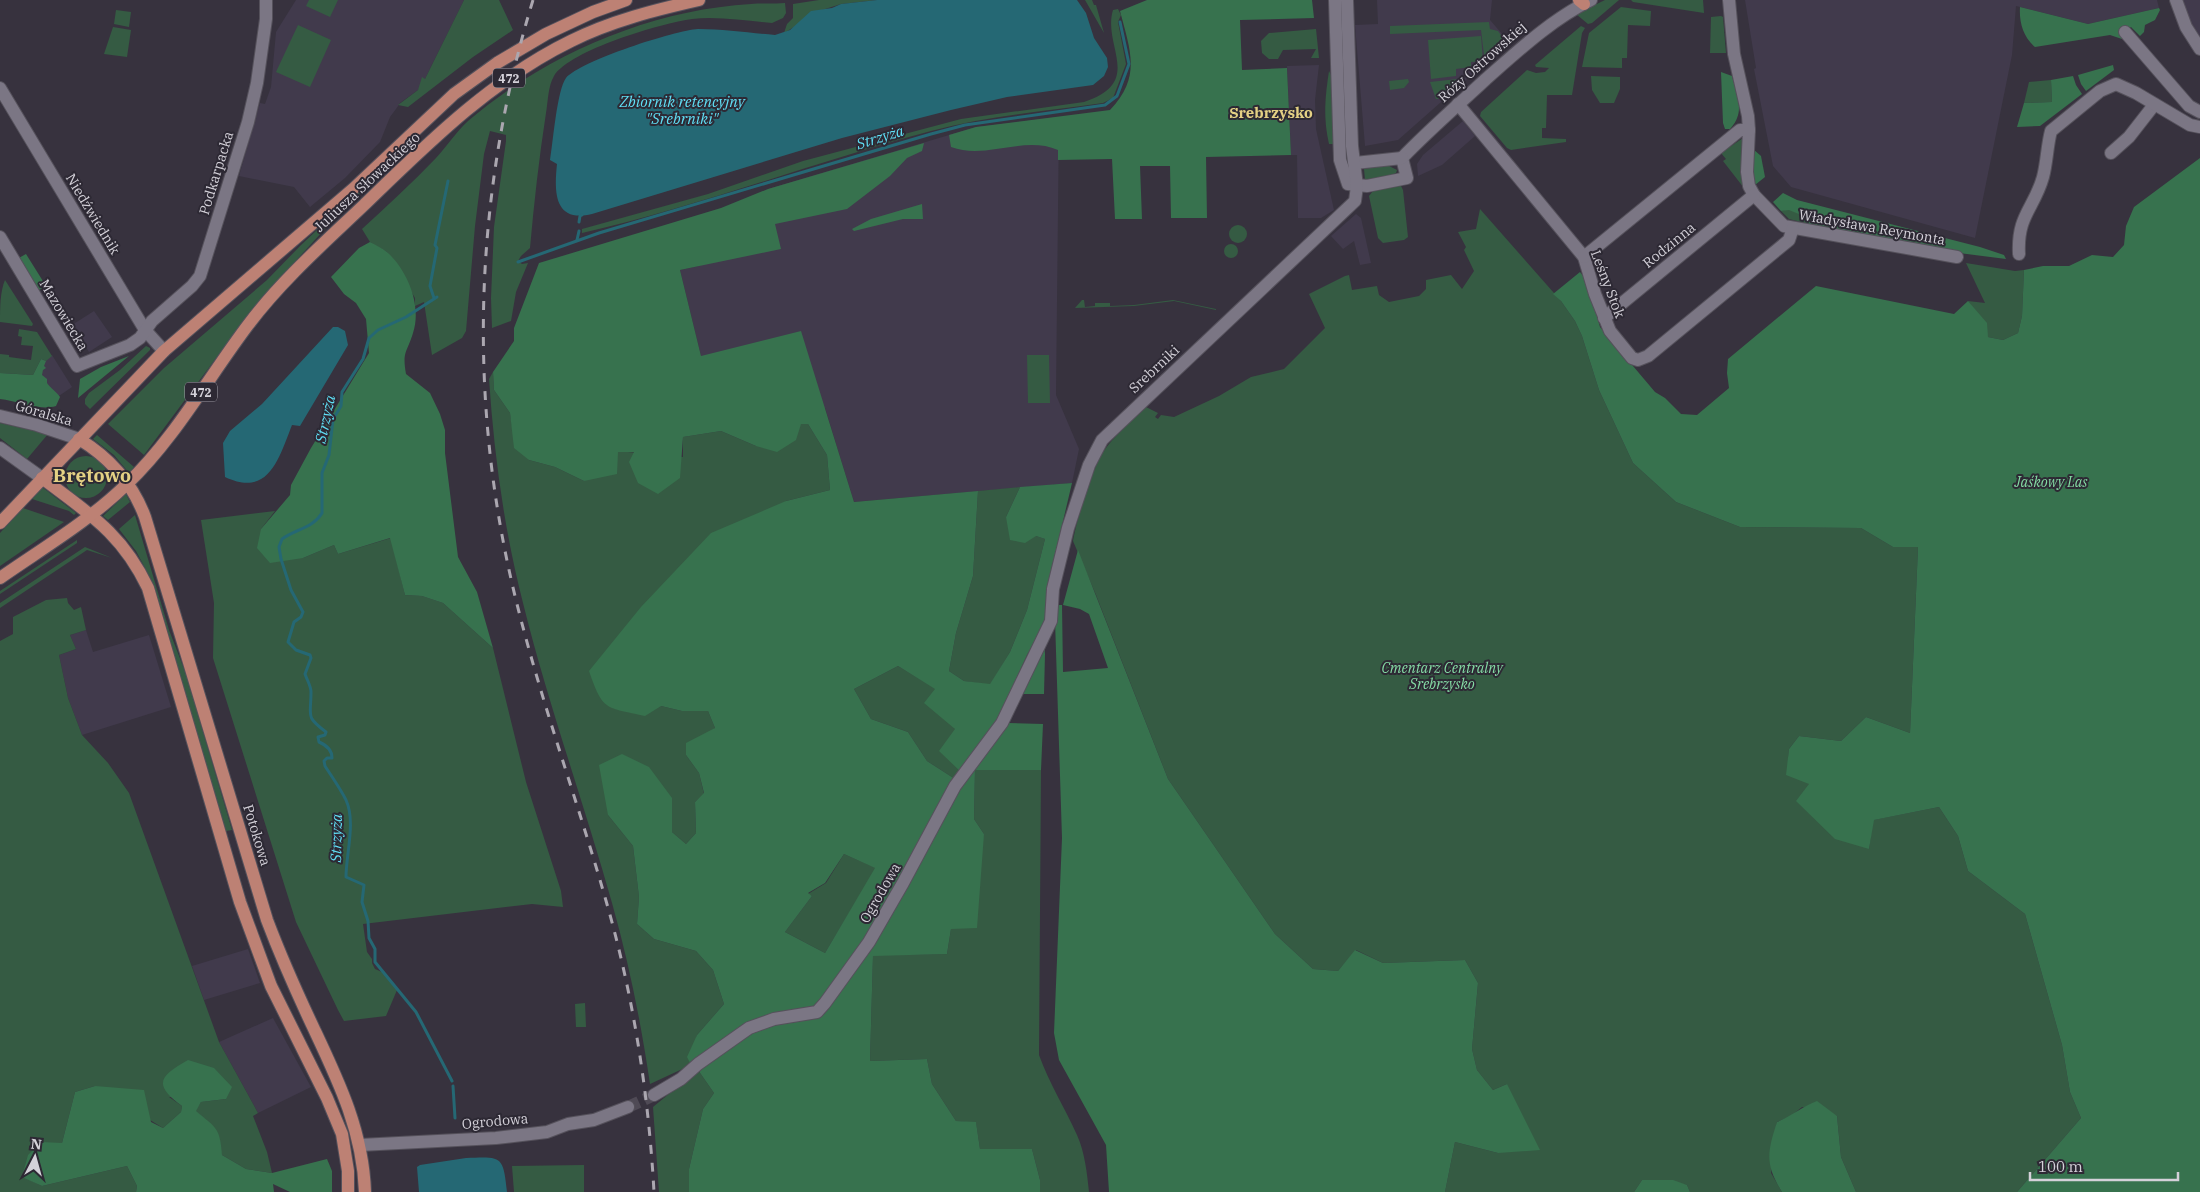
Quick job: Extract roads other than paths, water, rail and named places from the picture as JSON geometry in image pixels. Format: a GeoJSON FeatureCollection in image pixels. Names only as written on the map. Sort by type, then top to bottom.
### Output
{"type":"FeatureCollection","features":[{"type":"Feature","properties":{"kind":"main road","name":"Juliusza Słowackiego"},"geometry":{"type":"LineString","coordinates":[[79,439],[164,352],[353,189],[454,94],[497,62],[546,34],[593,12],[626,0]]}},
{"type":"Feature","properties":{"kind":"main road","name":"Juliusza Słowackiego"},"geometry":{"type":"LineString","coordinates":[[128,483],[170,434],[249,324],[271,298],[328,239],[395,175],[482,97],[535,60],[572,40],[641,14],[699,0]]}},
{"type":"Feature","properties":{"kind":"main road","name":"Potokowa"},"geometry":{"type":"LineString","coordinates":[[79,439],[96,449],[111,462],[134,491],[147,522],[240,834],[278,947],[346,1100],[360,1145],[365,1192]]}},
{"type":"Feature","properties":{"kind":"main road","name":"472"},"geometry":{"type":"LineString","coordinates":[[0,523],[79,439]]}},
{"type":"Feature","properties":{"kind":"main road"},"geometry":{"type":"LineString","coordinates":[[42,478],[121,542],[138,566],[148,588],[240,902],[271,986],[339,1126],[346,1154],[348,1192]]}},
{"type":"Feature","properties":{"kind":"main road","name":"472"},"geometry":{"type":"LineString","coordinates":[[0,578],[91,516],[128,483]]}},
{"type":"Feature","properties":{"kind":"main road"},"geometry":{"type":"LineString","coordinates":[[220,839],[240,834]]}},
{"type":"Feature","properties":{"kind":"street","name":"Podkarpacka"},"geometry":{"type":"LineString","coordinates":[[148,334],[152,321],[192,286],[200,276],[245,131],[257,83],[265,26],[266,0]]}},
{"type":"Feature","properties":{"kind":"street","name":"Srebrniki"},"geometry":{"type":"LineString","coordinates":[[1051,621],[1053,589],[1068,528],[1089,465],[1102,440],[1355,201],[1357,186],[1355,163],[1335,0]]}},
{"type":"Feature","properties":{"kind":"street","name":"Srebrniki"},"geometry":{"type":"LineString","coordinates":[[1347,0],[1340,160],[1348,184],[1357,186]]}},
{"type":"Feature","properties":{"kind":"street","name":"Władysława Reymonta"},"geometry":{"type":"LineString","coordinates":[[1729,0],[1734,54],[1749,130],[1747,172],[1749,186],[1754,195],[1784,226],[1957,257]]}},
{"type":"Feature","properties":{"kind":"street"},"geometry":{"type":"LineString","coordinates":[[2176,0],[2186,27],[2200,50]]}},
{"type":"Feature","properties":{"kind":"street","name":"Róży Ostrowskiej"},"geometry":{"type":"LineString","coordinates":[[1402,158],[1458,104],[1539,32],[1584,1]]}},
{"type":"Feature","properties":{"kind":"street"},"geometry":{"type":"LineString","coordinates":[[2124,32],[2189,106],[2200,112]]}},
{"type":"Feature","properties":{"kind":"street"},"geometry":{"type":"LineString","coordinates":[[2019,254],[2018,233],[2043,176],[2050,131],[2100,90],[2116,84],[2136,93],[2190,125],[2200,127]]}},
{"type":"Feature","properties":{"kind":"street","name":"Niedźwiednik"},"geometry":{"type":"LineString","coordinates":[[0,88],[148,334],[164,352]]}},
{"type":"Feature","properties":{"kind":"street","name":"Leśny Stok"},"geometry":{"type":"LineString","coordinates":[[1458,104],[1584,257],[1610,331],[1632,358],[1638,360],[1648,356],[1789,240],[1793,228]]}},
{"type":"Feature","properties":{"kind":"street"},"geometry":{"type":"LineString","coordinates":[[2111,153],[2129,137],[2154,105]]}},
{"type":"Feature","properties":{"kind":"street"},"geometry":{"type":"LineString","coordinates":[[1584,257],[1740,130],[1749,130]]}},
{"type":"Feature","properties":{"kind":"street"},"geometry":{"type":"LineString","coordinates":[[1355,163],[1402,158],[1407,178],[1357,186]]}},
{"type":"Feature","properties":{"kind":"street","name":"Rodzinna"},"geometry":{"type":"LineString","coordinates":[[1604,318],[1754,195]]}},
{"type":"Feature","properties":{"kind":"street","name":"Mazowiecka"},"geometry":{"type":"LineString","coordinates":[[0,237],[77,366],[130,345],[148,334]]}},
{"type":"Feature","properties":{"kind":"street","name":"Góralska"},"geometry":{"type":"LineString","coordinates":[[0,416],[37,425],[79,439]]}},
{"type":"Feature","properties":{"kind":"street"},"geometry":{"type":"LineString","coordinates":[[0,448],[42,478]]}},
{"type":"Feature","properties":{"kind":"street","name":"Ogrodowa"},"geometry":{"type":"LineString","coordinates":[[654,1095],[681,1079],[698,1064],[749,1028],[774,1019],[817,1012],[825,1003],[869,942],[955,786],[1002,723],[1051,621]]}},
{"type":"Feature","properties":{"kind":"street","name":"Ogrodowa"},"geometry":{"type":"LineString","coordinates":[[360,1145],[496,1138],[547,1132],[568,1124],[594,1120],[628,1107]]}},
{"type":"Feature","properties":{"kind":"water","name":"Zbiornik retencyjny \"Srebrniki\""},"geometry":{"type":"Polygon","coordinates":[[[877,0],[1077,0],[1086,13],[1094,38],[1107,58],[1108,67],[1104,76],[1093,85],[1007,97],[842,138],[592,214],[579,216],[563,210],[557,194],[557,164],[550,160],[560,93],[566,78],[575,71],[589,63],[629,47],[687,31],[708,29],[775,35],[790,30],[811,11],[832,8],[841,4],[877,0]]]}},
{"type":"Feature","properties":{"kind":"water"},"geometry":{"type":"Polygon","coordinates":[[[333,327],[338,327],[345,331],[348,345],[300,426],[292,425],[277,461],[270,471],[262,478],[252,482],[240,482],[225,477],[223,443],[230,431],[262,404],[333,327]]]}},
{"type":"Feature","properties":{"kind":"water"},"geometry":{"type":"Polygon","coordinates":[[[466,1158],[487,1158],[498,1161],[504,1171],[507,1192],[419,1192],[417,1167],[466,1158]]]}},
{"type":"Feature","properties":{"kind":"waterway","name":"Strzyża"},"geometry":{"type":"LineString","coordinates":[[518,262],[599,233],[931,134],[965,125],[1105,105],[1117,96],[1129,64],[1120,22]]}},
{"type":"Feature","properties":{"kind":"waterway"},"geometry":{"type":"LineString","coordinates":[[434,298],[430,286],[437,248],[435,245],[448,181]]}},
{"type":"Feature","properties":{"kind":"waterway","name":"Strzyża"},"geometry":{"type":"LineString","coordinates":[[579,222],[582,215]]}},
{"type":"Feature","properties":{"kind":"waterway","name":"Strzyża"},"geometry":{"type":"LineString","coordinates":[[577,240],[579,231]]}},
{"type":"Feature","properties":{"kind":"waterway","name":"Strzyża"},"geometry":{"type":"LineString","coordinates":[[437,297],[406,317],[378,330],[369,338],[363,359],[342,392],[341,406],[333,419],[329,455],[322,473],[322,513],[314,522],[282,539],[279,547],[291,590],[303,612],[301,617],[294,622],[288,642],[296,650],[310,655],[311,658],[305,674],[311,690],[310,711],[312,719],[326,732],[325,735],[318,737],[319,742],[324,744],[332,755],[332,758],[327,758],[324,761],[325,766],[344,796],[349,809],[350,828],[346,877],[364,885],[362,902],[368,921],[369,938],[375,949],[375,962],[416,1012],[452,1081]]}},
{"type":"Feature","properties":{"kind":"waterway","name":"Strzyża"},"geometry":{"type":"LineString","coordinates":[[453,1086],[455,1118]]}},
{"type":"Feature","properties":{"kind":"tunnel"},"geometry":{"type":"LineString","coordinates":[[628,1107],[654,1095]]}},
{"type":"Feature","properties":{"kind":"railway"},"geometry":{"type":"LineString","coordinates":[[533,0],[513,74],[498,149],[488,225],[484,301],[484,377],[490,453],[501,529],[517,604],[539,685],[590,845],[621,959],[635,1025],[645,1091],[654,1192]]}},
{"type":"Feature","properties":{"kind":"district","name":"Srebrzysko"},"geometry":{"type":"Point","coordinates":[1271,112]}},
{"type":"Feature","properties":{"kind":"district","name":"Brętowo"},"geometry":{"type":"Point","coordinates":[92,475]}},
{"type":"Feature","properties":{"kind":"park label","name":"Jaśkowy Las"},"geometry":{"type":"Point","coordinates":[2051,482]}},
{"type":"Feature","properties":{"kind":"park label","name":"Cmentarz Centralny Srebrzysko"},"geometry":{"type":"Point","coordinates":[1442,676]}}]}
